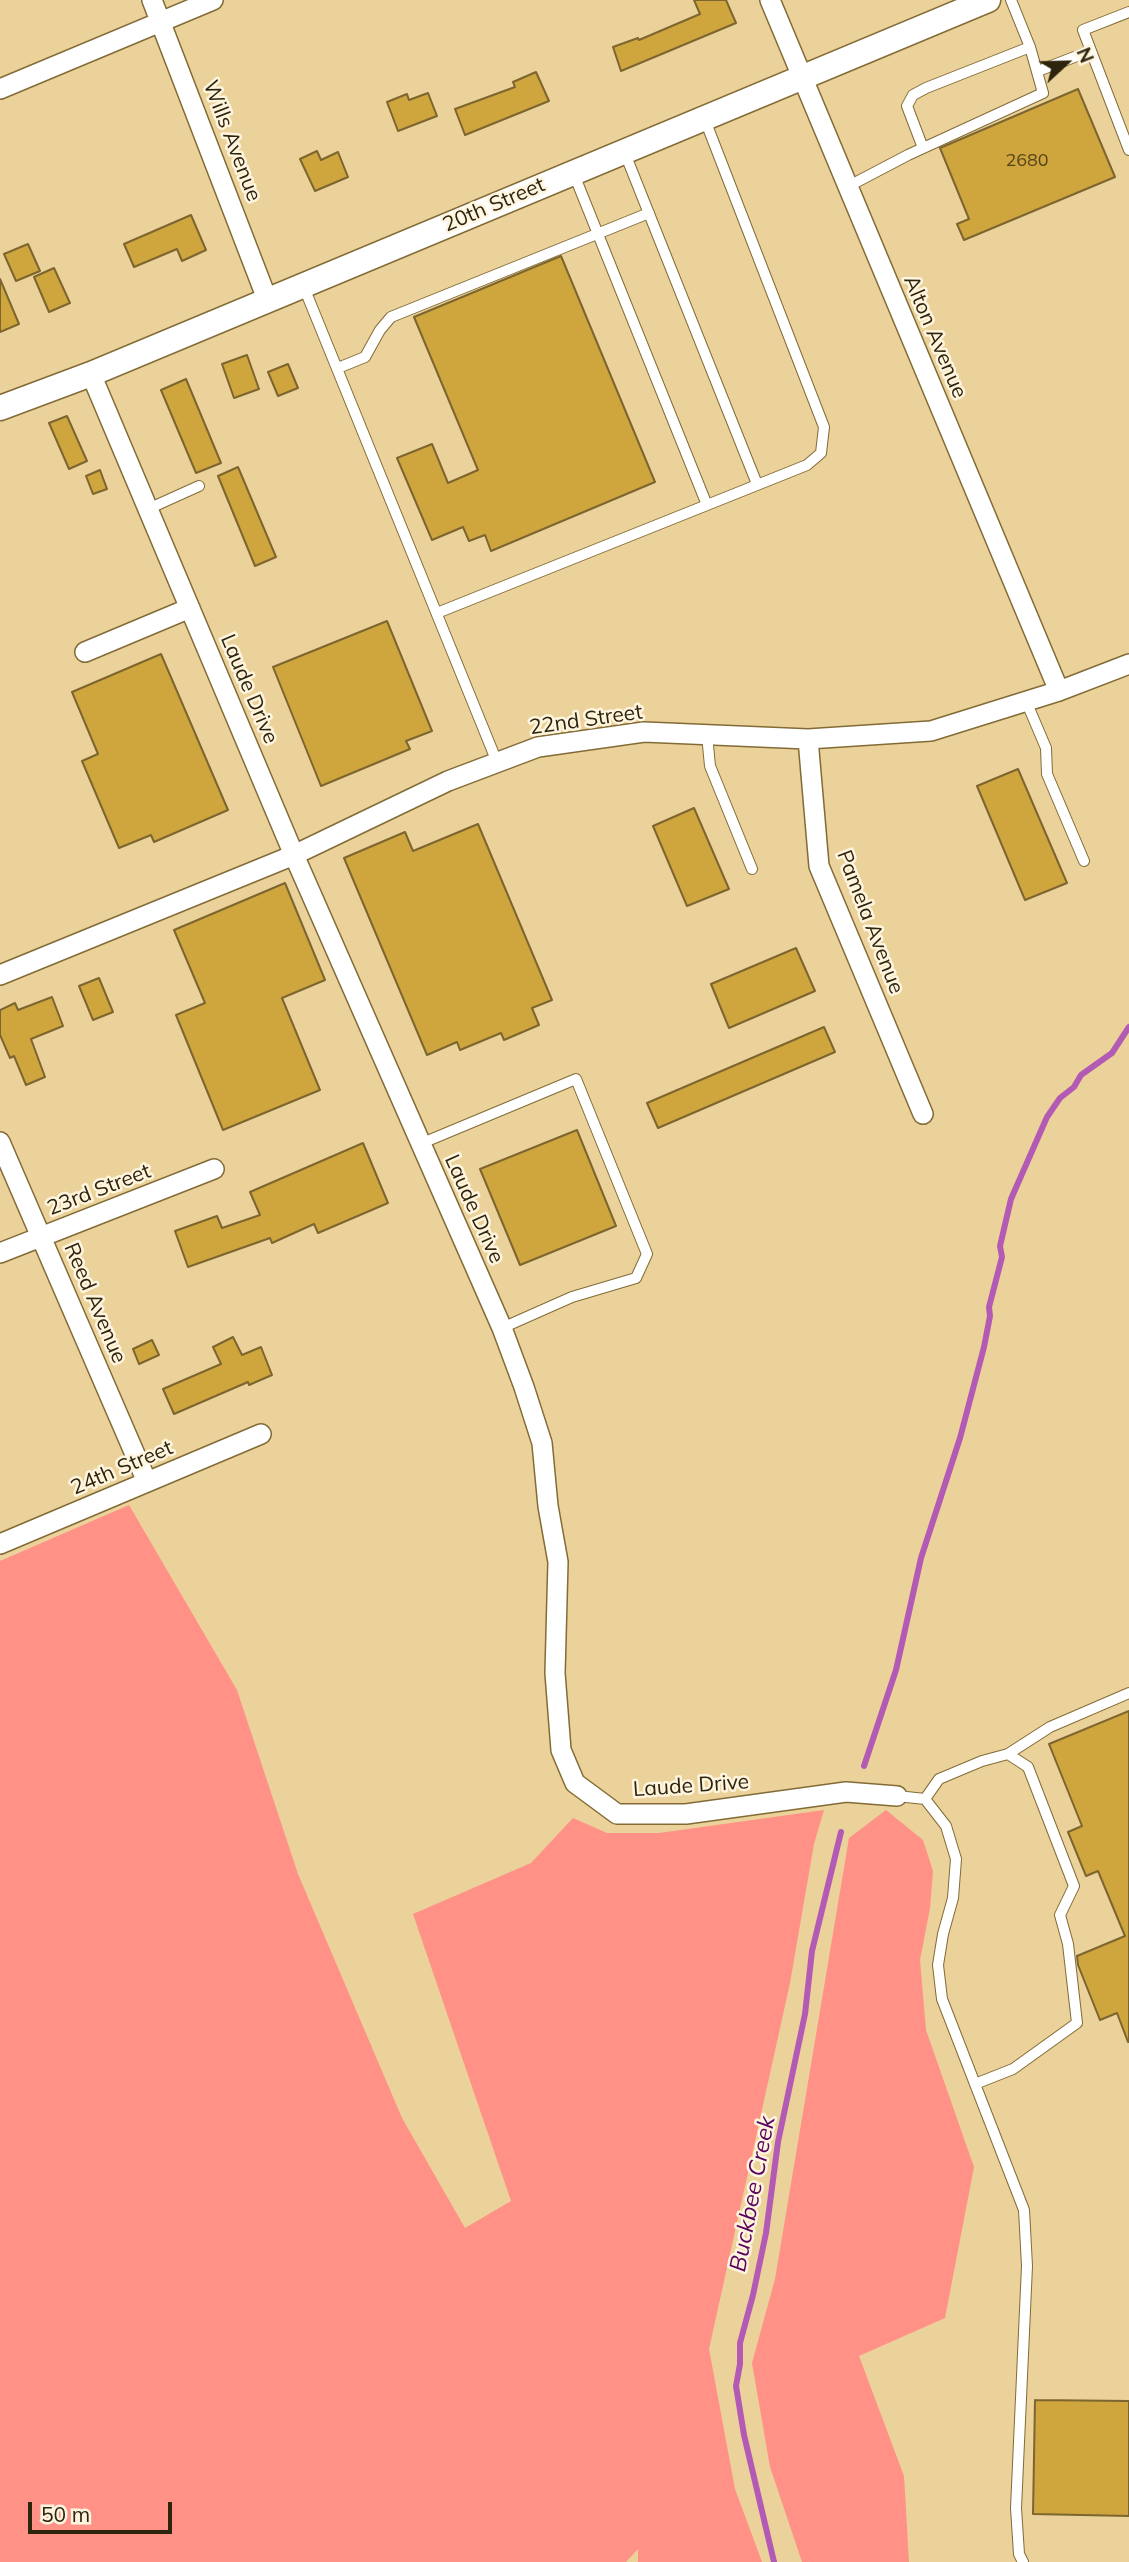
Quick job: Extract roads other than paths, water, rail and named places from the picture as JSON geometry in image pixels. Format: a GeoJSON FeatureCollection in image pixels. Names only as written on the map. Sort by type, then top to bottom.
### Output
{"type":"FeatureCollection","features":[{"type":"Feature","properties":{"kind":"street","name":"Wills Avenue"},"geometry":{"type":"LineString","coordinates":[[152,0],[267,299]]}},
{"type":"Feature","properties":{"kind":"street"},"geometry":{"type":"LineString","coordinates":[[0,89],[213,0]]}},
{"type":"Feature","properties":{"kind":"street","name":"Alton Avenue"},"geometry":{"type":"LineString","coordinates":[[770,0],[1059,691]]}},
{"type":"Feature","properties":{"kind":"street","name":"20th Street"},"geometry":{"type":"LineString","coordinates":[[0,408],[91,374],[988,0]]}},
{"type":"Feature","properties":{"kind":"street","name":"Laude Drive"},"geometry":{"type":"LineString","coordinates":[[91,374],[294,855],[502,1328],[542,1443],[548,1506],[558,1562],[555,1673],[561,1750],[575,1783],[617,1814],[686,1814],[846,1792],[897,1796]]}},
{"type":"Feature","properties":{"kind":"street"},"geometry":{"type":"LineString","coordinates":[[85,652],[190,608]]}},
{"type":"Feature","properties":{"kind":"street","name":"22nd Street"},"geometry":{"type":"LineString","coordinates":[[0,975],[294,855],[448,781],[538,747],[644,732],[808,739],[931,731],[1059,691],[1129,664]]}},
{"type":"Feature","properties":{"kind":"street","name":"Pamela Avenue"},"geometry":{"type":"LineString","coordinates":[[808,739],[819,866],[923,1114]]}},
{"type":"Feature","properties":{"kind":"street","name":"Reed Avenue"},"geometry":{"type":"LineString","coordinates":[[0,1142],[147,1482]]}},
{"type":"Feature","properties":{"kind":"street","name":"23rd Street"},"geometry":{"type":"LineString","coordinates":[[0,1253],[214,1169]]}},
{"type":"Feature","properties":{"kind":"street","name":"24th Street"},"geometry":{"type":"LineString","coordinates":[[0,1544],[261,1434]]}},
{"type":"Feature","properties":{"kind":"lane"},"geometry":{"type":"LineString","coordinates":[[847,187],[923,148],[1043,93],[1030,47],[1011,0]]}},
{"type":"Feature","properties":{"kind":"lane"},"geometry":{"type":"LineString","coordinates":[[1129,12],[1083,30],[1129,150]]}},
{"type":"Feature","properties":{"kind":"lane"},"geometry":{"type":"LineString","coordinates":[[923,148],[907,106],[913,95],[1030,47]]}},
{"type":"Feature","properties":{"kind":"lane"},"geometry":{"type":"LineString","coordinates":[[1038,71],[1090,51]]}},
{"type":"Feature","properties":{"kind":"lane"},"geometry":{"type":"LineString","coordinates":[[437,614],[807,465],[821,453],[824,426],[704,117]]}},
{"type":"Feature","properties":{"kind":"lane"},"geometry":{"type":"LineString","coordinates":[[624,150],[757,484]]}},
{"type":"Feature","properties":{"kind":"lane"},"geometry":{"type":"LineString","coordinates":[[573,172],[707,505]]}},
{"type":"Feature","properties":{"kind":"lane"},"geometry":{"type":"LineString","coordinates":[[338,368],[365,357],[380,330],[391,317],[649,212]]}},
{"type":"Feature","properties":{"kind":"lane"},"geometry":{"type":"LineString","coordinates":[[303,284],[497,762]]}},
{"type":"Feature","properties":{"kind":"lane"},"geometry":{"type":"LineString","coordinates":[[148,509],[199,486]]}},
{"type":"Feature","properties":{"kind":"lane"},"geometry":{"type":"LineString","coordinates":[[1026,701],[1046,748],[1048,774],[1084,861]]}},
{"type":"Feature","properties":{"kind":"lane"},"geometry":{"type":"LineString","coordinates":[[707,735],[710,766],[752,869]]}},
{"type":"Feature","properties":{"kind":"lane"},"geometry":{"type":"LineString","coordinates":[[420,1144],[576,1079],[647,1254],[636,1279],[572,1297],[502,1328]]}},
{"type":"Feature","properties":{"kind":"lane"},"geometry":{"type":"LineString","coordinates":[[925,1799],[939,1779],[982,1761],[1008,1755],[1050,1727],[1129,1693]]}},
{"type":"Feature","properties":{"kind":"lane"},"geometry":{"type":"LineString","coordinates":[[975,2084],[1013,2069],[1077,2023],[1068,1944],[1060,1915],[1074,1886],[1028,1768],[1008,1755]]}},
{"type":"Feature","properties":{"kind":"lane"},"geometry":{"type":"LineString","coordinates":[[897,1796],[925,1799],[946,1826],[956,1859],[953,1898],[937,1965],[942,1998],[1024,2210],[1027,2266],[1016,2508],[1019,2554],[1023,2562]]}},
{"type":"Feature","properties":{"kind":"waterway"},"geometry":{"type":"LineString","coordinates":[[864,1766],[896,1670],[921,1558],[960,1438],[984,1347],[990,1316],[989,1307],[1002,1257],[1000,1246],[1011,1199],[1047,1117],[1060,1098],[1074,1087],[1081,1075],[1112,1053],[1129,1027]]}},
{"type":"Feature","properties":{"kind":"waterway","name":"Buckbee Creek"},"geometry":{"type":"LineString","coordinates":[[774,2562],[744,2435],[736,2386],[740,2343],[766,2233],[778,2142],[805,2014],[812,1951],[841,1832]]}}]}
